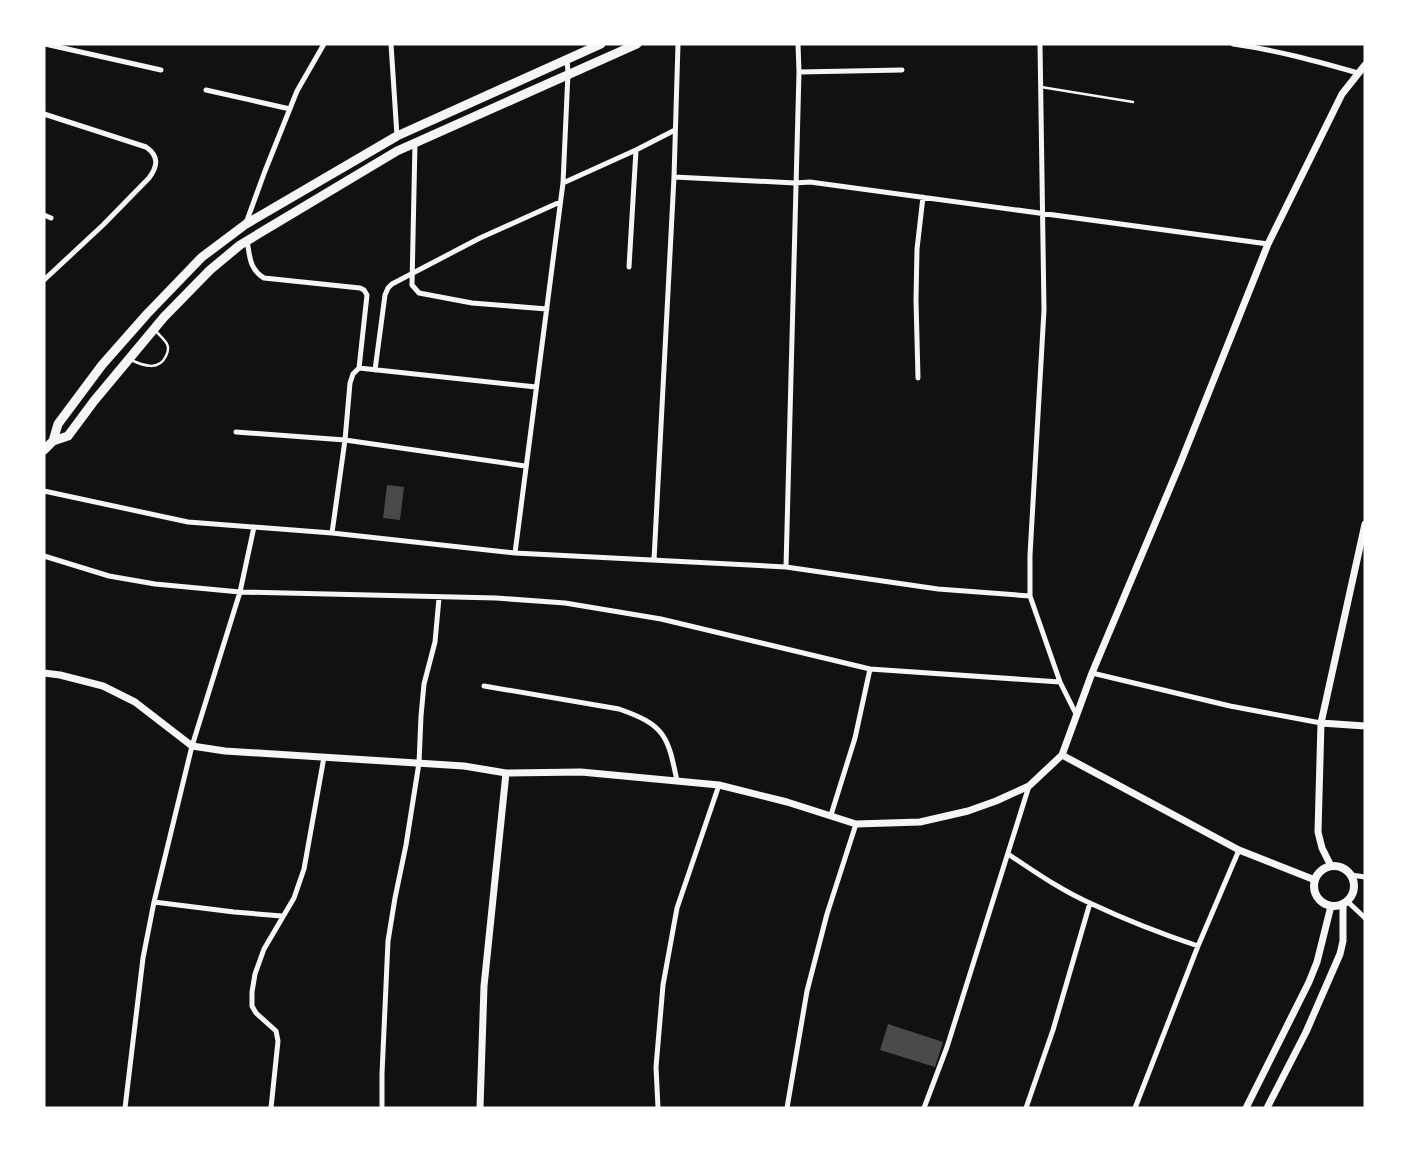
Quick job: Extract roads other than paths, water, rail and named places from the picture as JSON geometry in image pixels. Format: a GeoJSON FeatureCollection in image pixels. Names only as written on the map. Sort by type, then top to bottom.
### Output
{"type":"FeatureCollection","features":[{"type":"Feature","properties":{"kind":"main road"},"geometry":{"type":"LineString","coordinates":[[53,441],[58,424],[102,365],[147,314],[202,257],[246,224],[397,136],[601,44]]}},
{"type":"Feature","properties":{"kind":"main road"},"geometry":{"type":"LineString","coordinates":[[44,450],[53,441],[68,436],[154,328],[210,270],[247,241],[397,151],[637,44]]}},
{"type":"Feature","properties":{"kind":"main road"},"geometry":{"type":"LineString","coordinates":[[1331,866],[1342,867],[1354,880],[1354,892],[1345,903],[1331,906],[1317,897],[1314,886],[1321,871],[1331,866]]}},
{"type":"Feature","properties":{"kind":"street"},"geometry":{"type":"LineString","coordinates":[[45,44],[161,70]]}},
{"type":"Feature","properties":{"kind":"street"},"geometry":{"type":"LineString","coordinates":[[246,224],[289,109],[324,44]]}},
{"type":"Feature","properties":{"kind":"street"},"geometry":{"type":"LineString","coordinates":[[391,44],[397,136]]}},
{"type":"Feature","properties":{"kind":"street"},"geometry":{"type":"LineString","coordinates":[[654,560],[674,177],[678,44]]}},
{"type":"Feature","properties":{"kind":"street"},"geometry":{"type":"LineString","coordinates":[[786,567],[798,44]]}},
{"type":"Feature","properties":{"kind":"street"},"geometry":{"type":"LineString","coordinates":[[1040,44],[1044,310],[1030,596],[1060,682],[1076,714]]}},
{"type":"Feature","properties":{"kind":"street"},"geometry":{"type":"LineString","coordinates":[[1233,44],[1265,46],[1358,73]]}},
{"type":"Feature","properties":{"kind":"street"},"geometry":{"type":"LineString","coordinates":[[515,552],[562,183],[567,58]]}},
{"type":"Feature","properties":{"kind":"street"},"geometry":{"type":"LineString","coordinates":[[44,673],[103,686],[135,702],[192,746],[225,751],[464,766],[506,773],[581,772],[719,785],[788,802],[856,824],[920,822],[968,811],[1029,786],[1062,754],[1092,673],[1268,244],[1342,94],[1365,65]]}},
{"type":"Feature","properties":{"kind":"street"},"geometry":{"type":"LineString","coordinates":[[799,72],[902,70]]}},
{"type":"Feature","properties":{"kind":"street"},"geometry":{"type":"LineString","coordinates":[[205,90],[289,109]]}},
{"type":"Feature","properties":{"kind":"street"},"geometry":{"type":"LineString","coordinates":[[44,114],[146,147],[156,156],[157,163],[149,178],[44,280]]}},
{"type":"Feature","properties":{"kind":"street"},"geometry":{"type":"LineString","coordinates":[[562,183],[675,130]]}},
{"type":"Feature","properties":{"kind":"street"},"geometry":{"type":"LineString","coordinates":[[415,143],[412,285],[419,293],[427,295],[472,303],[547,309]]}},
{"type":"Feature","properties":{"kind":"street"},"geometry":{"type":"LineString","coordinates":[[629,267],[636,150]]}},
{"type":"Feature","properties":{"kind":"street"},"geometry":{"type":"LineString","coordinates":[[674,177],[810,182],[1268,244]]}},
{"type":"Feature","properties":{"kind":"street"},"geometry":{"type":"LineString","coordinates":[[918,378],[916,300],[923,197]]}},
{"type":"Feature","properties":{"kind":"street"},"geometry":{"type":"LineString","coordinates":[[374,370],[385,295],[392,284],[560,202]]}},
{"type":"Feature","properties":{"kind":"street"},"geometry":{"type":"LineString","coordinates":[[44,215],[51,218]]}},
{"type":"Feature","properties":{"kind":"street"},"geometry":{"type":"LineString","coordinates":[[247,241],[252,266],[264,278],[360,288],[366,295],[359,368],[350,383],[332,533]]}},
{"type":"Feature","properties":{"kind":"street"},"geometry":{"type":"LineString","coordinates":[[359,368],[536,387]]}},
{"type":"Feature","properties":{"kind":"street"},"geometry":{"type":"LineString","coordinates":[[236,432],[345,440],[525,466]]}},
{"type":"Feature","properties":{"kind":"street"},"geometry":{"type":"LineString","coordinates":[[44,491],[188,522],[332,533],[515,552],[786,567],[939,589],[1030,596]]}},
{"type":"Feature","properties":{"kind":"street"},"geometry":{"type":"LineString","coordinates":[[1331,866],[1318,832],[1321,723],[1365,524]]}},
{"type":"Feature","properties":{"kind":"street"},"geometry":{"type":"LineString","coordinates":[[125,1108],[143,958],[154,902],[192,746],[240,592],[254,527]]}},
{"type":"Feature","properties":{"kind":"street"},"geometry":{"type":"LineString","coordinates":[[44,556],[110,576],[155,584],[240,592],[496,598],[565,603],[647,617],[870,668],[1060,682]]}},
{"type":"Feature","properties":{"kind":"street"},"geometry":{"type":"LineString","coordinates":[[382,1108],[388,942],[419,763],[424,684],[435,642],[439,598]]}},
{"type":"Feature","properties":{"kind":"street"},"geometry":{"type":"LineString","coordinates":[[831,815],[855,738],[870,668]]}},
{"type":"Feature","properties":{"kind":"street"},"geometry":{"type":"LineString","coordinates":[[1092,673],[1230,706],[1321,723],[1365,726]]}},
{"type":"Feature","properties":{"kind":"street"},"geometry":{"type":"LineString","coordinates":[[484,686],[619,709],[640,716],[661,732],[670,749],[677,781]]}},
{"type":"Feature","properties":{"kind":"street"},"geometry":{"type":"LineString","coordinates":[[1062,754],[1239,850],[1315,880]]}},
{"type":"Feature","properties":{"kind":"street"},"geometry":{"type":"LineString","coordinates":[[271,1108],[278,1041],[276,1031],[252,1006],[252,992],[264,949],[294,898],[304,869],[324,757]]}},
{"type":"Feature","properties":{"kind":"street"},"geometry":{"type":"LineString","coordinates":[[480,1108],[484,985],[506,773]]}},
{"type":"Feature","properties":{"kind":"street"},"geometry":{"type":"LineString","coordinates":[[658,1108],[656,1067],[667,959],[677,908],[719,785]]}},
{"type":"Feature","properties":{"kind":"street"},"geometry":{"type":"LineString","coordinates":[[924,1108],[947,1047],[1029,786]]}},
{"type":"Feature","properties":{"kind":"street"},"geometry":{"type":"LineString","coordinates":[[787,1108],[807,991],[827,914],[856,824]]}},
{"type":"Feature","properties":{"kind":"street"},"geometry":{"type":"LineString","coordinates":[[1135,1108],[1198,946],[1239,850]]}},
{"type":"Feature","properties":{"kind":"street"},"geometry":{"type":"LineString","coordinates":[[1008,854],[1090,904],[1198,946]]}},
{"type":"Feature","properties":{"kind":"street"},"geometry":{"type":"LineString","coordinates":[[1351,875],[1365,877]]}},
{"type":"Feature","properties":{"kind":"street"},"geometry":{"type":"LineString","coordinates":[[154,902],[282,916]]}},
{"type":"Feature","properties":{"kind":"street"},"geometry":{"type":"LineString","coordinates":[[1345,903],[1365,918]]}},
{"type":"Feature","properties":{"kind":"street"},"geometry":{"type":"LineString","coordinates":[[1266,1108],[1306,1032],[1340,954],[1345,903]]}},
{"type":"Feature","properties":{"kind":"street"},"geometry":{"type":"LineString","coordinates":[[1026,1108],[1053,1030],[1090,904]]}},
{"type":"Feature","properties":{"kind":"street"},"geometry":{"type":"LineString","coordinates":[[1246,1108],[1309,982],[1331,906]]}},
{"type":"Feature","properties":{"kind":"lane"},"geometry":{"type":"LineString","coordinates":[[1041,87],[1133,102]]}},
{"type":"Feature","properties":{"kind":"lane"},"geometry":{"type":"LineString","coordinates":[[128,359],[152,367],[165,359],[167,343],[154,328]]}}]}
